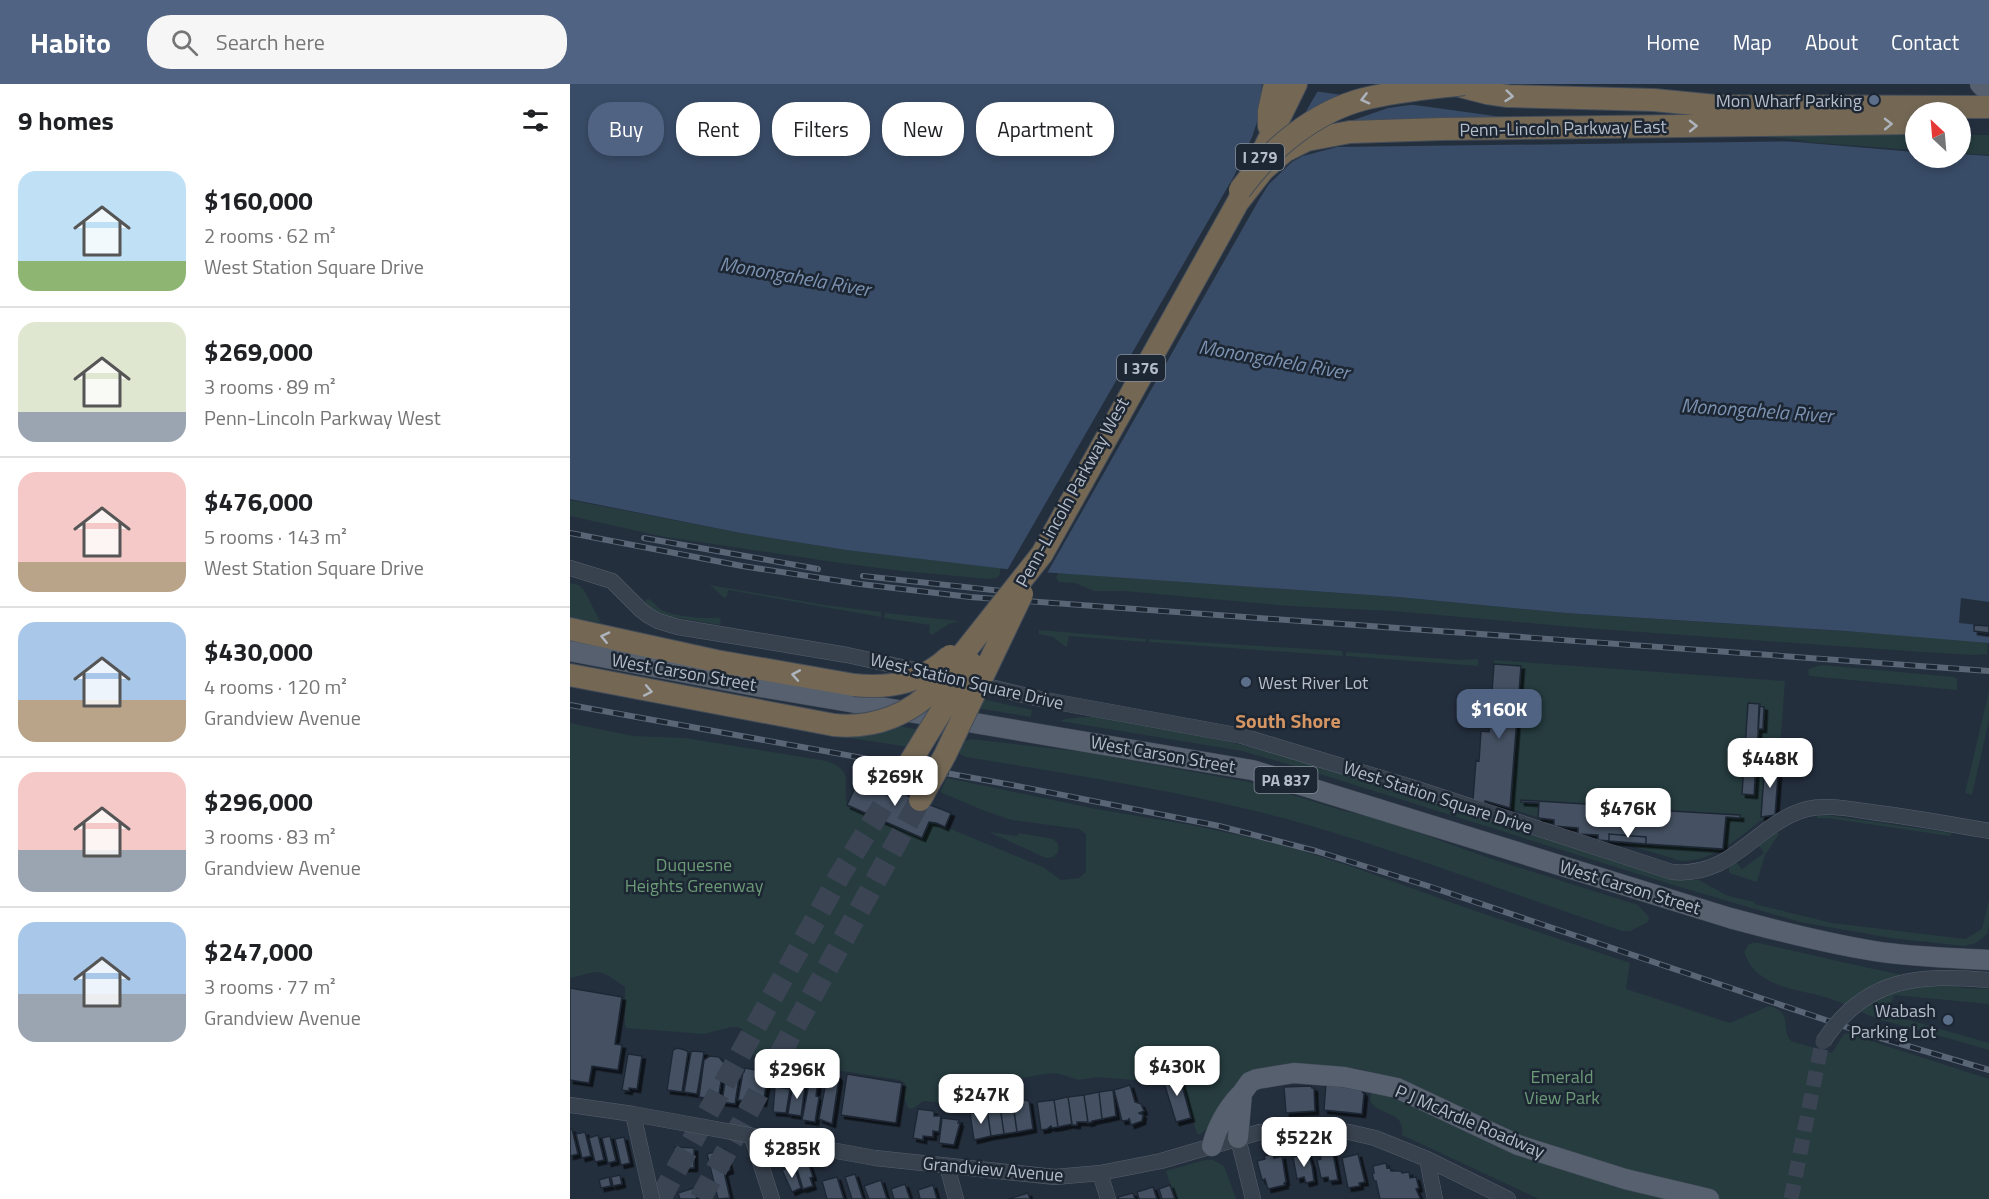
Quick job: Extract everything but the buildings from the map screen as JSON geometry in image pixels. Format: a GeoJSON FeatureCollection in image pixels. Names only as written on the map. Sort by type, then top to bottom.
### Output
{"type":"FeatureCollection","features":[{"type":"Feature","properties":{"kind":"highway","name":"I 279"},"geometry":{"type":"LineString","coordinates":[[1275,84],[1269,111],[1275,120]]}},
{"type":"Feature","properties":{"kind":"highway","name":"I 279"},"geometry":{"type":"LineString","coordinates":[[1239,196],[1275,120],[1296,84]]}},
{"type":"Feature","properties":{"kind":"highway"},"geometry":{"type":"LineString","coordinates":[[1275,120],[1303,84]]}},
{"type":"Feature","properties":{"kind":"highway"},"geometry":{"type":"LineString","coordinates":[[1452,84],[1487,93],[1529,98],[1654,100],[1716,96],[1989,94]]}},
{"type":"Feature","properties":{"kind":"highway","name":"I 376"},"geometry":{"type":"LineString","coordinates":[[1239,196],[1255,171],[1276,150],[1329,112],[1353,102],[1377,96],[1464,84]]}},
{"type":"Feature","properties":{"kind":"highway"},"geometry":{"type":"LineString","coordinates":[[1654,100],[1716,106],[1989,107]]}},
{"type":"Feature","properties":{"kind":"highway","name":"Penn-Lincoln Parkway East"},"geometry":{"type":"LineString","coordinates":[[1239,196],[1263,170],[1285,151],[1307,140],[1350,132],[1905,123]]}},
{"type":"Feature","properties":{"kind":"highway"},"geometry":{"type":"LineString","coordinates":[[1971,123],[1989,123]]}},
{"type":"Feature","properties":{"kind":"highway","name":"Penn-Lincoln Parkway West"},"geometry":{"type":"LineString","coordinates":[[897,784],[1042,551],[1239,196]]}},
{"type":"Feature","properties":{"kind":"highway"},"geometry":{"type":"LineString","coordinates":[[570,629],[716,661],[854,685],[869,687],[895,684],[919,678],[938,668],[1042,551]]}},
{"type":"Feature","properties":{"kind":"highway"},"geometry":{"type":"LineString","coordinates":[[570,675],[841,725],[874,723],[898,715],[918,704],[932,692],[1042,551]]}},
{"type":"Feature","properties":{"kind":"highway","name":"Penn-Lincoln Parkway West"},"geometry":{"type":"LineString","coordinates":[[920,800],[945,755],[1042,551]]}},
{"type":"Feature","properties":{"kind":"main road"},"geometry":{"type":"LineString","coordinates":[[1980,84],[1989,94]]}},
{"type":"Feature","properties":{"kind":"main road","name":"West Carson Street"},"geometry":{"type":"LineString","coordinates":[[570,651],[755,686],[1252,770],[1730,918],[1801,937],[1876,951],[1945,959],[1984,955]]}},
{"type":"Feature","properties":{"kind":"main road","name":"P J McArdle Roadway"},"geometry":{"type":"LineString","coordinates":[[1242,1093],[1250,1082],[1257,1079],[1294,1073],[1344,1077],[1397,1088],[1518,1145],[1625,1179],[1709,1199]]}},
{"type":"Feature","properties":{"kind":"main road"},"geometry":{"type":"LineString","coordinates":[[1238,1138],[1242,1093]]}},
{"type":"Feature","properties":{"kind":"main road"},"geometry":{"type":"LineString","coordinates":[[1212,1146],[1216,1133],[1233,1103],[1242,1093]]}},
{"type":"Feature","properties":{"kind":"street","name":"West Station Square Drive"},"geometry":{"type":"LineString","coordinates":[[570,568],[612,581],[649,616],[678,627],[847,655],[1040,699],[1242,736],[1411,787],[1672,872],[1696,872],[1718,865],[1782,820],[1819,807],[1922,819],[1989,831]]}},
{"type":"Feature","properties":{"kind":"street"},"geometry":{"type":"LineString","coordinates":[[1822,1045],[1846,1013],[1870,995],[1890,985],[1928,977],[1989,980]]}},
{"type":"Feature","properties":{"kind":"street","name":"Grandview Avenue"},"geometry":{"type":"LineString","coordinates":[[570,1105],[633,1114],[875,1158],[1055,1177],[1100,1173],[1161,1161],[1260,1132],[1320,1129],[1375,1138],[1427,1159],[1508,1199]]}},
{"type":"Feature","properties":{"kind":"street"},"geometry":{"type":"LineString","coordinates":[[633,1114],[652,1199]]}},
{"type":"Feature","properties":{"kind":"street"},"geometry":{"type":"LineString","coordinates":[[752,1137],[772,1199]]}},
{"type":"Feature","properties":{"kind":"street"},"geometry":{"type":"LineString","coordinates":[[1238,1138],[1253,1199]]}},
{"type":"Feature","properties":{"kind":"street"},"geometry":{"type":"LineString","coordinates":[[1427,1159],[1435,1199]]}},
{"type":"Feature","properties":{"kind":"street"},"geometry":{"type":"LineString","coordinates":[[947,1166],[956,1199]]}},
{"type":"Feature","properties":{"kind":"street"},"geometry":{"type":"LineString","coordinates":[[1100,1173],[1108,1199]]}},
{"type":"Feature","properties":{"kind":"green space"},"geometry":{"type":"Polygon","coordinates":[[[1905,134],[1905,149],[1724,136],[1905,134]]]}},
{"type":"Feature","properties":{"kind":"green space"},"geometry":{"type":"Polygon","coordinates":[[[1971,135],[1989,135],[1989,155],[1971,154],[1971,135]]]}},
{"type":"Feature","properties":{"kind":"green space"},"geometry":{"type":"Polygon","coordinates":[[[570,500],[741,533],[846,550],[1000,568],[1000,574],[997,578],[989,579],[902,571],[660,536],[570,516],[570,500]]]}},
{"type":"Feature","properties":{"kind":"green space"},"geometry":{"type":"Polygon","coordinates":[[[1059,573],[1398,597],[1566,613],[1950,638],[1988,643],[1987,654],[1974,655],[1585,628],[1393,611],[1289,606],[1124,591],[1094,591],[1075,583],[1059,582],[1056,577],[1059,573]]]}},
{"type":"Feature","properties":{"kind":"green space"},"geometry":{"type":"Polygon","coordinates":[[[570,583],[579,585],[584,590],[601,623],[570,617],[570,583]]]}},
{"type":"Feature","properties":{"kind":"green space"},"geometry":{"type":"Polygon","coordinates":[[[710,585],[825,605],[881,612],[881,617],[728,590],[724,598],[710,585]]]}},
{"type":"Feature","properties":{"kind":"green space"},"geometry":{"type":"Polygon","coordinates":[[[649,599],[660,609],[672,614],[697,618],[718,617],[721,620],[720,625],[666,616],[646,606],[645,600],[649,599]]]}},
{"type":"Feature","properties":{"kind":"green space"},"geometry":{"type":"Polygon","coordinates":[[[885,613],[960,621],[949,624],[932,635],[929,633],[930,625],[884,618],[885,613]]]}},
{"type":"Feature","properties":{"kind":"green space"},"geometry":{"type":"Polygon","coordinates":[[[1039,630],[1146,639],[1146,642],[1069,636],[1066,647],[1053,637],[1039,634],[1039,630]]]}},
{"type":"Feature","properties":{"kind":"green space"},"geometry":{"type":"Polygon","coordinates":[[[1149,639],[1342,651],[1343,656],[1149,642],[1149,639]]]}},
{"type":"Feature","properties":{"kind":"green space"},"geometry":{"type":"Polygon","coordinates":[[[1346,652],[1459,660],[1478,659],[1478,666],[1346,656],[1346,652]]]}},
{"type":"Feature","properties":{"kind":"green space"},"geometry":{"type":"Polygon","coordinates":[[[1494,660],[1785,681],[1775,815],[1767,816],[1716,852],[1705,857],[1681,861],[1485,801],[1484,803],[1473,800],[1481,731],[1489,732],[1494,660]]]}},
{"type":"Feature","properties":{"kind":"green space"},"geometry":{"type":"Polygon","coordinates":[[[1822,665],[1954,677],[1957,679],[1957,690],[1809,676],[1808,670],[1822,665]]]}},
{"type":"Feature","properties":{"kind":"green space"},"geometry":{"type":"Polygon","coordinates":[[[1989,691],[1989,720],[1972,795],[1965,793],[1989,691]]]}},
{"type":"Feature","properties":{"kind":"green space"},"geometry":{"type":"Polygon","coordinates":[[[982,699],[1032,710],[1031,717],[977,708],[982,699]]]}},
{"type":"Feature","properties":{"kind":"green space"},"geometry":{"type":"Polygon","coordinates":[[[1084,717],[1107,717],[1221,740],[1310,762],[1656,874],[1675,879],[1699,880],[1728,896],[1832,923],[1965,939],[1982,929],[1989,900],[1987,934],[1976,943],[1964,946],[1891,938],[1800,922],[1673,885],[1242,751],[1060,721],[1084,717]]]}},
{"type":"Feature","properties":{"kind":"green space"},"geometry":{"type":"Polygon","coordinates":[[[570,723],[633,736],[685,738],[827,761],[842,769],[845,774],[847,805],[921,838],[929,822],[936,823],[1043,867],[1061,880],[1079,878],[1086,872],[1086,834],[1079,829],[1012,820],[985,811],[940,792],[947,778],[1280,844],[1630,963],[1626,989],[1730,1023],[1769,1006],[1781,1012],[1791,1041],[1832,1053],[1844,1034],[1854,1033],[1871,1041],[1989,1079],[1989,1199],[1539,1199],[1402,1135],[1402,1126],[1399,1121],[1374,1106],[1370,1100],[1371,1093],[1377,1091],[1406,1101],[1408,1082],[1360,1069],[1297,1064],[1253,1070],[1237,1082],[1208,1127],[1201,1134],[1197,1134],[1177,1071],[1145,1081],[1098,1077],[1079,1080],[1056,1073],[1044,1074],[1017,1079],[988,1100],[962,1105],[924,1101],[912,1109],[908,1108],[904,1098],[905,1083],[900,1080],[829,1069],[808,1068],[789,1071],[763,1064],[747,1048],[744,1033],[738,1027],[704,1034],[626,1028],[625,987],[610,976],[599,972],[570,978],[570,723]]]}},
{"type":"Feature","properties":{"kind":"green space"},"geometry":{"type":"Polygon","coordinates":[[[890,727],[919,730],[909,747],[850,738],[844,734],[890,727]]]}},
{"type":"Feature","properties":{"kind":"green space"},"geometry":{"type":"Polygon","coordinates":[[[971,739],[1084,752],[1254,783],[1341,810],[1383,820],[1486,857],[1638,905],[1649,917],[1648,922],[1630,931],[1622,931],[1387,850],[1266,814],[1138,786],[966,757],[960,754],[959,749],[965,741],[971,739]]]}},
{"type":"Feature","properties":{"kind":"green space"},"geometry":{"type":"Polygon","coordinates":[[[1826,815],[1951,833],[1950,836],[1817,818],[1817,816],[1826,815]]]}},
{"type":"Feature","properties":{"kind":"green space"},"geometry":{"type":"Polygon","coordinates":[[[989,832],[1017,836],[1019,833],[1053,839],[1058,844],[1058,852],[1053,857],[1046,858],[989,832]]]}},
{"type":"Feature","properties":{"kind":"green space"},"geometry":{"type":"Polygon","coordinates":[[[1777,832],[1779,834],[1765,855],[1757,882],[1729,873],[1729,867],[1736,862],[1742,869],[1764,853],[1759,846],[1777,832]]]}},
{"type":"Feature","properties":{"kind":"green space"},"geometry":{"type":"Polygon","coordinates":[[[1752,943],[1964,988],[1989,989],[1989,1004],[1894,995],[1890,1009],[1902,1018],[1989,1043],[1989,1050],[1879,1019],[1834,1000],[1786,988],[1770,981],[1756,972],[1747,959],[1744,952],[1752,943]]]}},
{"type":"Feature","properties":{"kind":"green space"},"geometry":{"type":"Polygon","coordinates":[[[1205,1160],[1213,1160],[1224,1166],[1236,1199],[1175,1199],[1166,1171],[1205,1160]]]}},
{"type":"Feature","properties":{"kind":"water","name":"Monongahela River"},"geometry":{"type":"Polygon","coordinates":[[[570,84],[1262,84],[1509,118],[1905,151],[1905,168],[1971,168],[1971,155],[1989,156],[1989,643],[1014,570],[846,550],[741,533],[570,499],[570,84]]]}},
{"type":"Feature","properties":{"kind":"pier"},"geometry":{"type":"Polygon","coordinates":[[[1262,84],[1284,84],[1319,89],[1301,120],[1353,93],[1424,103],[1388,108],[1348,122],[1588,122],[1813,141],[1337,147],[1303,156],[1292,162],[1269,184],[1260,198],[1046,575],[1006,572],[1234,176],[1259,116],[1262,84]]]}},
{"type":"Feature","properties":{"kind":"pier"},"geometry":{"type":"Polygon","coordinates":[[[1961,598],[1989,602],[1989,626],[1959,623],[1961,598]]]}},
{"type":"Feature","properties":{"kind":"tunnel"},"geometry":{"type":"LineString","coordinates":[[660,1199],[840,875],[894,788]]}},
{"type":"Feature","properties":{"kind":"tunnel"},"geometry":{"type":"LineString","coordinates":[[700,1199],[920,800]]}},
{"type":"Feature","properties":{"kind":"tunnel"},"geometry":{"type":"LineString","coordinates":[[1791,1199],[1821,1047]]}},
{"type":"Feature","properties":{"kind":"railway"},"geometry":{"type":"LineString","coordinates":[[570,533],[742,566],[860,584],[970,597],[1989,671]]}},
{"type":"Feature","properties":{"kind":"railway"},"geometry":{"type":"LineString","coordinates":[[644,538],[818,569]]}},
{"type":"Feature","properties":{"kind":"railway"},"geometry":{"type":"LineString","coordinates":[[863,576],[1021,593]]}},
{"type":"Feature","properties":{"kind":"railway"},"geometry":{"type":"LineString","coordinates":[[570,705],[1012,785],[1219,826],[1316,851],[1428,886],[1867,1034],[1989,1070]]}},
{"type":"Feature","properties":{"kind":"place","name":"Mon Wharf Parking"},"geometry":{"type":"Point","coordinates":[1874,100]}},
{"type":"Feature","properties":{"kind":"place","name":"West River Lot"},"geometry":{"type":"Point","coordinates":[1246,682]}},
{"type":"Feature","properties":{"kind":"place","name":"Wabash Parking Lot"},"geometry":{"type":"Point","coordinates":[1948,1020]}},
{"type":"Feature","properties":{"kind":"district","name":"South Shore"},"geometry":{"type":"Point","coordinates":[1288,720]}},
{"type":"Feature","properties":{"kind":"park label","name":"Duquesne Heights Greenway"},"geometry":{"type":"Point","coordinates":[694,874]}},
{"type":"Feature","properties":{"kind":"park label","name":"Emerald View Park"},"geometry":{"type":"Point","coordinates":[1562,1086]}}]}
